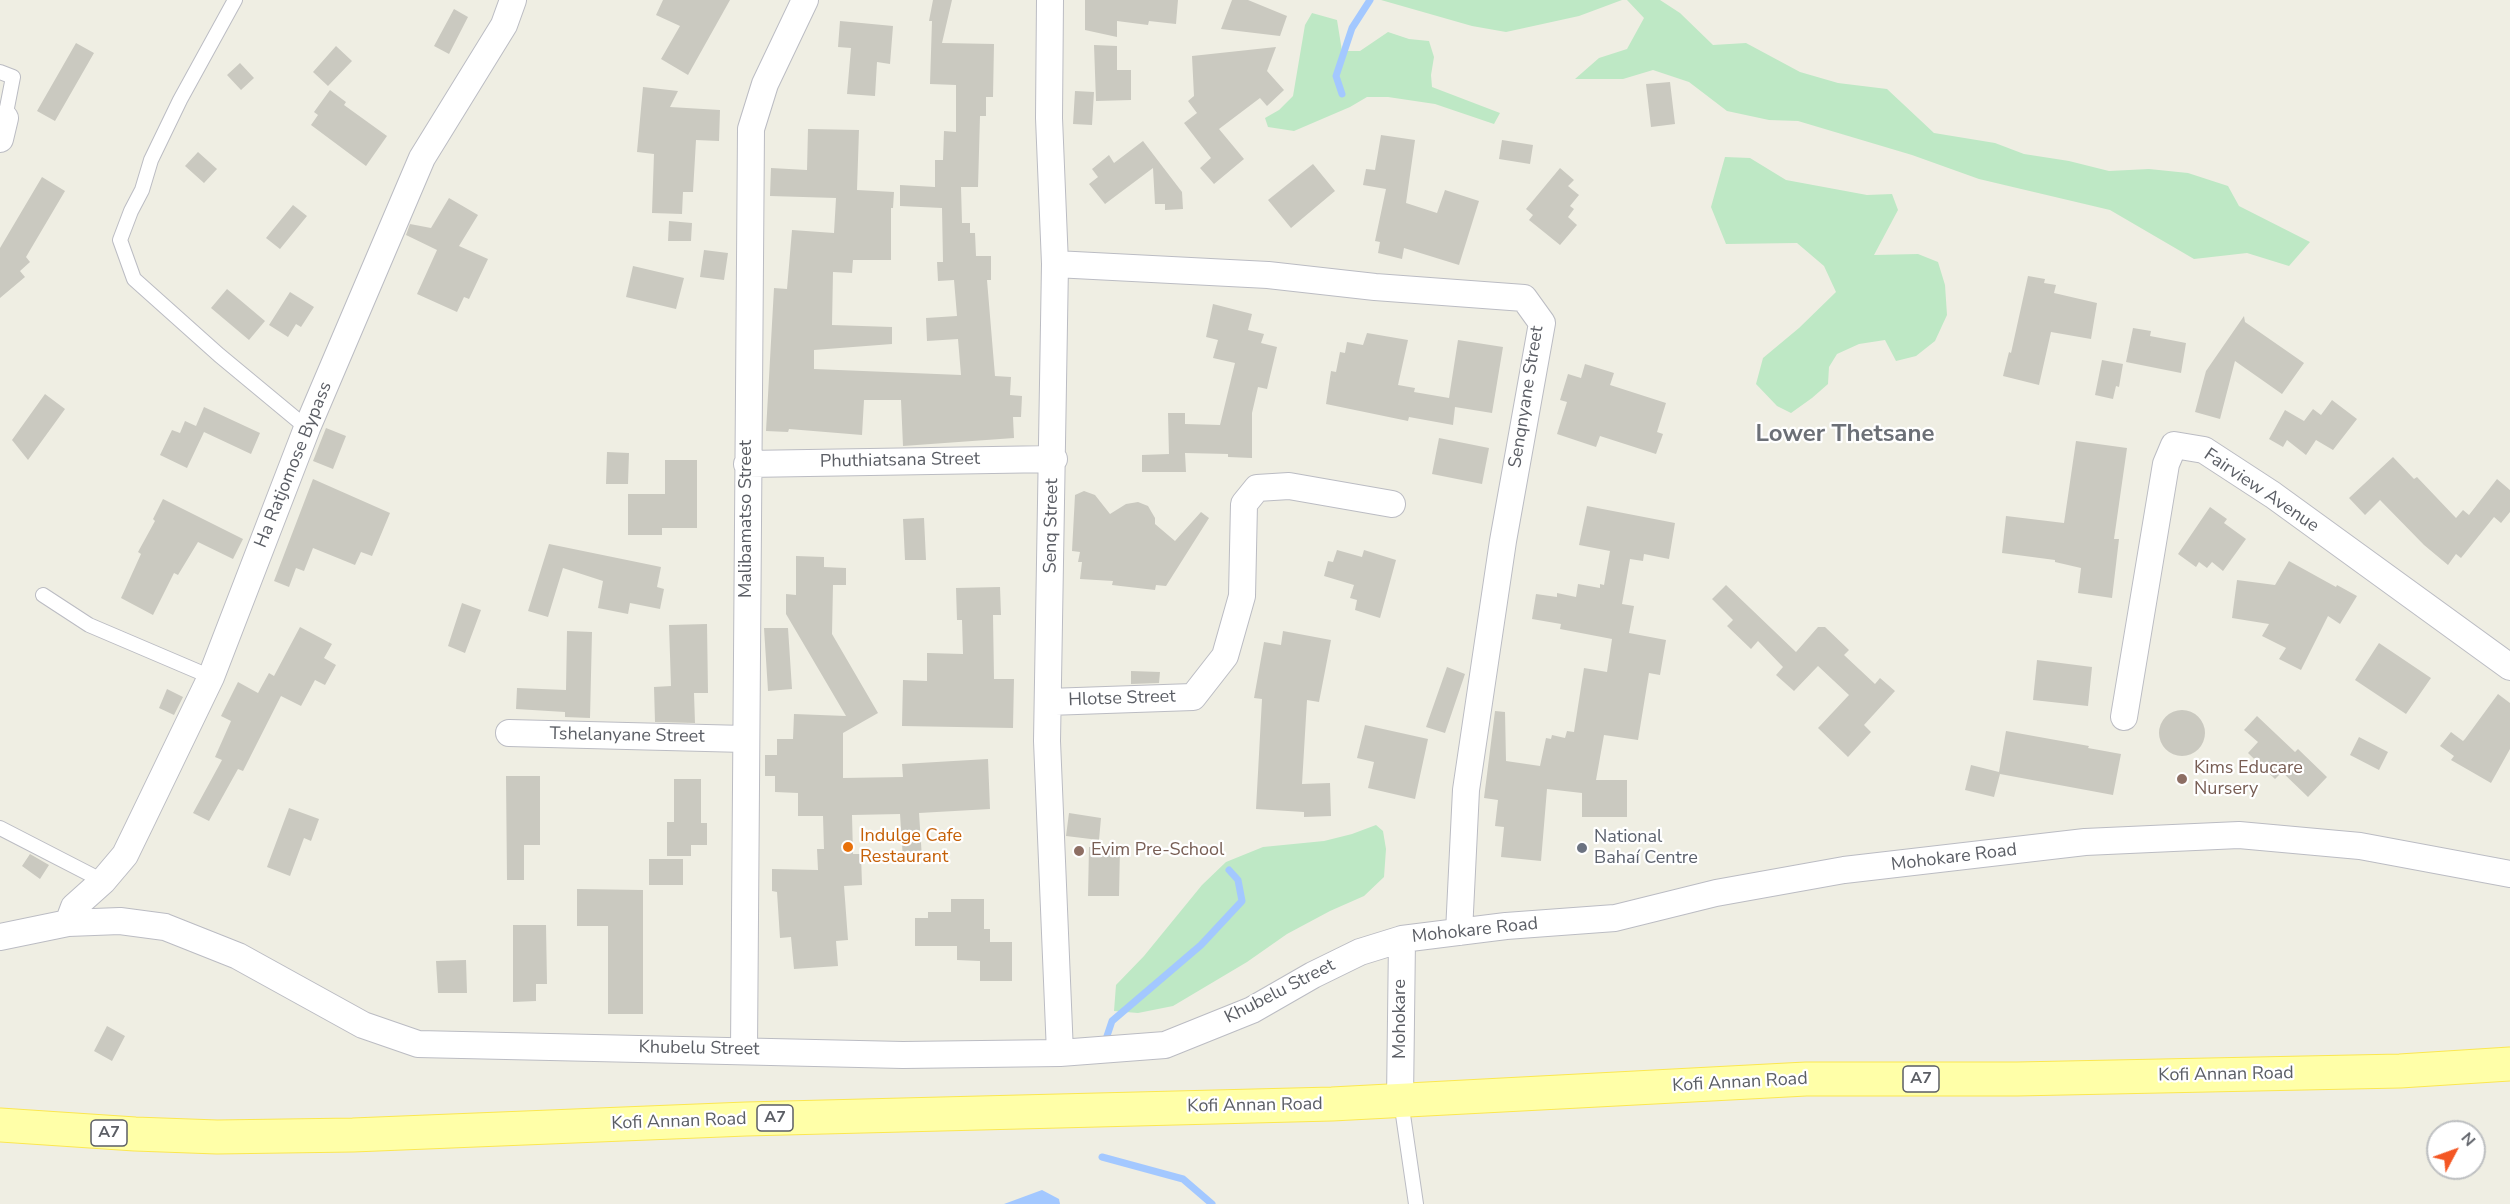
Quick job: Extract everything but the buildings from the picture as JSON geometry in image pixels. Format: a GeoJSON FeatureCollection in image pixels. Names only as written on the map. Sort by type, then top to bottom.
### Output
{"type":"FeatureCollection","features":[{"type":"Feature","properties":{"kind":"main road","name":"Kofi Annan Road"},"geometry":{"type":"LineString","coordinates":[[0,1125],[146,1135],[218,1137],[342,1135],[746,1119],[1332,1104],[1806,1079],[2017,1079],[2376,1072],[2510,1064]]}},
{"type":"Feature","properties":{"kind":"street","name":"Ha Ratjomose Bypass"},"geometry":{"type":"LineString","coordinates":[[68,923],[74,907],[125,855],[211,677],[307,428],[422,159],[504,25],[513,0]]}},
{"type":"Feature","properties":{"kind":"street","name":"Malibamatso Street"},"geometry":{"type":"LineString","coordinates":[[744,1050],[751,129],[765,84],[805,0]]}},
{"type":"Feature","properties":{"kind":"street","name":"Senq Street"},"geometry":{"type":"LineString","coordinates":[[1050,0],[1049,118],[1055,264],[1047,741],[1060,1053]]}},
{"type":"Feature","properties":{"kind":"street","name":"Senqnyane Street"},"geometry":{"type":"LineString","coordinates":[[1055,264],[1268,275],[1365,286],[1524,298],[1542,322],[1503,541],[1466,790],[1459,932]]}},
{"type":"Feature","properties":{"kind":"street","name":"Fairview Avenue"},"geometry":{"type":"LineString","coordinates":[[2124,717],[2166,464],[2174,445],[2204,450],[2510,667]]}},
{"type":"Feature","properties":{"kind":"street","name":"Phuthiatsana Street"},"geometry":{"type":"LineString","coordinates":[[747,464],[1053,459]]}},
{"type":"Feature","properties":{"kind":"street","name":"Hlotse Street"},"geometry":{"type":"LineString","coordinates":[[1048,702],[1193,697],[1225,656],[1242,596],[1244,504],[1257,488],[1288,486],[1392,504]]}},
{"type":"Feature","properties":{"kind":"street","name":"Tshelanyane Street"},"geometry":{"type":"LineString","coordinates":[[509,734],[745,739]]}},
{"type":"Feature","properties":{"kind":"street","name":"Mohokare Road"},"geometry":{"type":"LineString","coordinates":[[1402,939],[1615,918],[1716,893],[1844,870],[2085,842],[2239,835],[2360,846],[2510,874]]}},
{"type":"Feature","properties":{"kind":"street","name":"Khubelu Street"},"geometry":{"type":"LineString","coordinates":[[0,937],[68,923],[120,921],[165,927],[237,956],[363,1025],[418,1044],[903,1055],[1060,1053],[1165,1045],[1252,1010],[1313,975],[1360,952],[1402,939]]}},
{"type":"Feature","properties":{"kind":"street","name":"Mohokare"},"geometry":{"type":"LineString","coordinates":[[1400,1099],[1402,939]]}},
{"type":"Feature","properties":{"kind":"lane"},"geometry":{"type":"LineString","coordinates":[[236,0],[180,100],[151,160],[142,190],[120,240],[134,279],[219,355],[307,428]]}},
{"type":"Feature","properties":{"kind":"lane"},"geometry":{"type":"LineString","coordinates":[[0,72],[13,77],[3,129]]}},
{"type":"Feature","properties":{"kind":"lane"},"geometry":{"type":"LineString","coordinates":[[43,595],[89,625],[211,677]]}},
{"type":"Feature","properties":{"kind":"lane"},"geometry":{"type":"LineString","coordinates":[[0,828],[102,881]]}},
{"type":"Feature","properties":{"kind":"lane"},"geometry":{"type":"LineString","coordinates":[[1400,1099],[1416,1204]]}},
{"type":"Feature","properties":{"kind":"green space"},"geometry":{"type":"Polygon","coordinates":[[[1381,0],[1622,0],[1579,16],[1506,32],[1472,26],[1381,0]]]}},
{"type":"Feature","properties":{"kind":"green space"},"geometry":{"type":"Polygon","coordinates":[[[1627,0],[1660,0],[1680,13],[1713,45],[1746,43],[1800,72],[1838,83],[1887,89],[1934,133],[1995,143],[2024,154],[2069,161],[2109,171],[2149,169],[2188,173],[2228,186],[2239,206],[2310,242],[2289,266],[2247,253],[2194,259],[2110,210],[1979,179],[1912,155],[1798,121],[1769,120],[1727,111],[1689,82],[1653,70],[1623,79],[1575,79],[1599,58],[1627,49],[1644,18],[1627,0]]]}},
{"type":"Feature","properties":{"kind":"green space"},"geometry":{"type":"Polygon","coordinates":[[[1312,13],[1337,20],[1342,51],[1360,51],[1388,32],[1409,39],[1429,41],[1434,57],[1432,87],[1500,113],[1494,124],[1435,104],[1388,97],[1367,97],[1350,107],[1294,131],[1268,127],[1265,118],[1279,110],[1293,96],[1305,25],[1312,13]]]}},
{"type":"Feature","properties":{"kind":"green space"},"geometry":{"type":"Polygon","coordinates":[[[1725,157],[1750,158],[1786,180],[1867,195],[1892,194],[1898,210],[1874,255],[1918,254],[1938,262],[1945,285],[1947,315],[1935,341],[1916,356],[1896,361],[1885,340],[1859,344],[1837,354],[1829,367],[1828,384],[1812,398],[1791,413],[1777,406],[1756,384],[1763,358],[1799,328],[1836,292],[1824,266],[1797,243],[1726,244],[1711,207],[1725,157]]]}},
{"type":"Feature","properties":{"kind":"green space"},"geometry":{"type":"Polygon","coordinates":[[[1376,825],[1383,831],[1386,849],[1384,877],[1364,896],[1287,934],[1247,962],[1173,1006],[1138,1013],[1114,1011],[1116,985],[1144,956],[1202,885],[1226,862],[1263,847],[1324,841],[1376,825]]]}},
{"type":"Feature","properties":{"kind":"water"},"geometry":{"type":"Polygon","coordinates":[[[1042,1190],[1059,1199],[1060,1204],[1004,1204],[1042,1190]]]}},
{"type":"Feature","properties":{"kind":"waterway"},"geometry":{"type":"LineString","coordinates":[[1342,94],[1336,76],[1352,28],[1370,0]]}},
{"type":"Feature","properties":{"kind":"waterway"},"geometry":{"type":"LineString","coordinates":[[1105,1042],[1112,1021],[1201,945],[1242,901],[1238,880],[1229,870]]}},
{"type":"Feature","properties":{"kind":"waterway"},"geometry":{"type":"LineString","coordinates":[[1102,1157],[1183,1179],[1212,1204]]}},
{"type":"Feature","properties":{"kind":"place","name":"Kims Educare Nursery"},"geometry":{"type":"Point","coordinates":[2182,779]}},
{"type":"Feature","properties":{"kind":"place","name":"Indulge Cafe Restaurant"},"geometry":{"type":"Point","coordinates":[848,847]}},
{"type":"Feature","properties":{"kind":"place","name":"National Bahaí Centre"},"geometry":{"type":"Point","coordinates":[1582,848]}},
{"type":"Feature","properties":{"kind":"place","name":"Evim Pre-School"},"geometry":{"type":"Point","coordinates":[1079,851]}},
{"type":"Feature","properties":{"kind":"district","name":"Lower Thetsane"},"geometry":{"type":"Point","coordinates":[1845,435]}}]}
